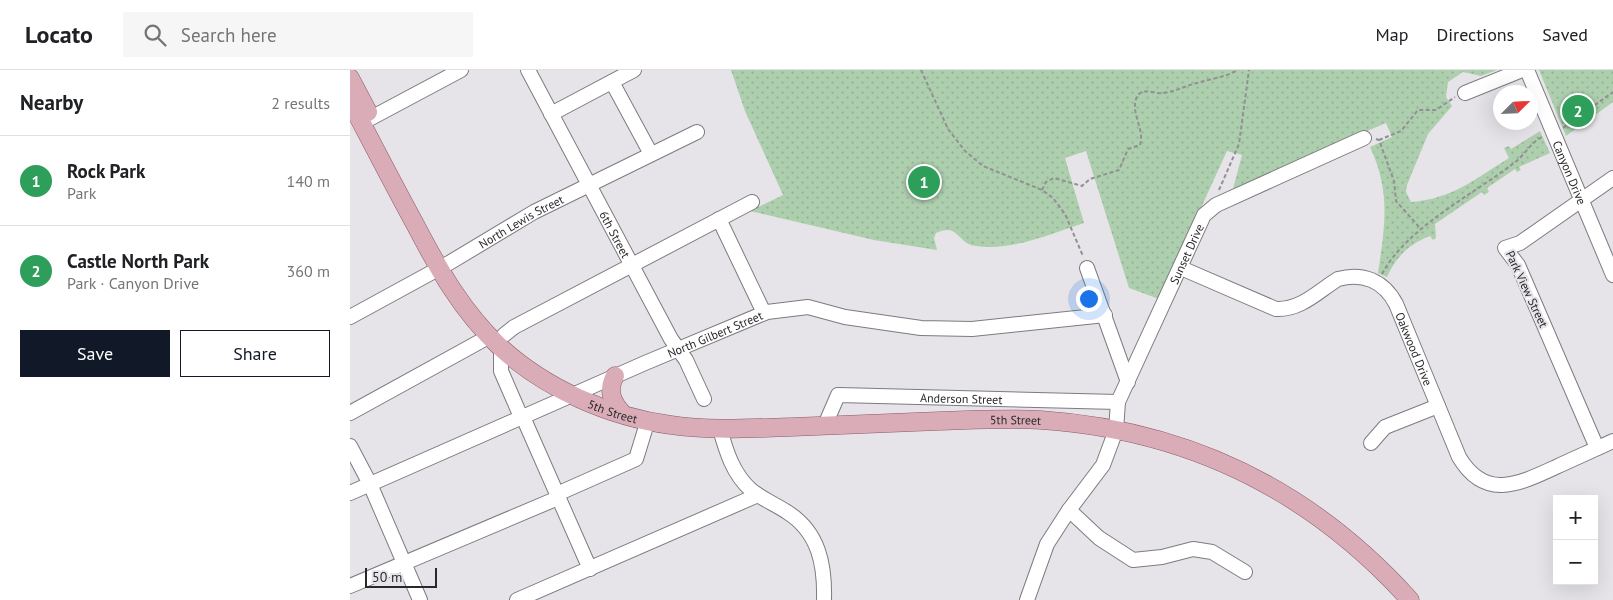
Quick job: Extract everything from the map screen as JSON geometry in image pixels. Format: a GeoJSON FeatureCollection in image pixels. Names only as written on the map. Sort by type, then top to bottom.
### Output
{"type":"FeatureCollection","features":[{"type":"Feature","properties":{"kind":"main road","name":"5th Street"},"geometry":{"type":"LineString","coordinates":[[350,78],[361,123]]}},
{"type":"Feature","properties":{"kind":"main road","name":"5th Street"},"geometry":{"type":"LineString","coordinates":[[350,101],[444,266],[472,299],[498,339],[573,394],[622,413],[648,420],[670,425],[720,429],[1016,419],[1064,422],[1116,430],[1160,440],[1206,455],[1279,490],[1340,532],[1410,600]]}},
{"type":"Feature","properties":{"kind":"main road"},"geometry":{"type":"LineString","coordinates":[[615,376],[611,385],[612,396],[622,413]]}},
{"type":"Feature","properties":{"kind":"street"},"geometry":{"type":"LineString","coordinates":[[361,123],[461,70]]}},
{"type":"Feature","properties":{"kind":"street","name":"6th Street"},"geometry":{"type":"LineString","coordinates":[[528,70],[632,265],[678,349],[686,360],[704,399]]}},
{"type":"Feature","properties":{"kind":"street"},"geometry":{"type":"LineString","coordinates":[[551,114],[634,70]]}},
{"type":"Feature","properties":{"kind":"street"},"geometry":{"type":"LineString","coordinates":[[1465,93],[1522,70]]}},
{"type":"Feature","properties":{"kind":"street","name":"Canyon Drive"},"geometry":{"type":"LineString","coordinates":[[1527,70],[1613,275]]}},
{"type":"Feature","properties":{"kind":"street"},"geometry":{"type":"LineString","coordinates":[[612,82],[651,154]]}},
{"type":"Feature","properties":{"kind":"street","name":"North Lewis Street"},"geometry":{"type":"LineString","coordinates":[[350,317],[444,266],[534,212],[697,132]]}},
{"type":"Feature","properties":{"kind":"street","name":"Sunset Drive"},"geometry":{"type":"LineString","coordinates":[[1026,600],[1047,544],[1069,510],[1103,465],[1116,430],[1118,402],[1204,215],[1222,202],[1364,138]]}},
{"type":"Feature","properties":{"kind":"street","name":"Park View Street"},"geometry":{"type":"LineString","coordinates":[[1597,448],[1518,265],[1505,248],[1520,243],[1613,178]]}},
{"type":"Feature","properties":{"kind":"street"},"geometry":{"type":"LineString","coordinates":[[350,413],[498,339],[514,327],[752,202]]}},
{"type":"Feature","properties":{"kind":"street"},"geometry":{"type":"LineString","coordinates":[[719,219],[764,313]]}},
{"type":"Feature","properties":{"kind":"street"},"geometry":{"type":"LineString","coordinates":[[1087,268],[1128,382]]}},
{"type":"Feature","properties":{"kind":"street"},"geometry":{"type":"LineString","coordinates":[[1181,268],[1276,309],[1285,309],[1299,305],[1344,277],[1361,276],[1378,283]]}},
{"type":"Feature","properties":{"kind":"street","name":"Oakwood Drive"},"geometry":{"type":"LineString","coordinates":[[1378,283],[1386,288],[1396,304],[1465,467],[1480,481],[1500,486],[1521,482],[1613,441]]}},
{"type":"Feature","properties":{"kind":"street","name":"North Gilbert Street"},"geometry":{"type":"LineString","coordinates":[[350,493],[573,394],[764,313],[808,307],[845,317],[921,328],[964,328],[1105,315]]}},
{"type":"Feature","properties":{"kind":"street"},"geometry":{"type":"LineString","coordinates":[[498,339],[501,371],[590,569]]}},
{"type":"Feature","properties":{"kind":"street","name":"Anderson Street"},"geometry":{"type":"LineString","coordinates":[[824,425],[838,395],[1118,402]]}},
{"type":"Feature","properties":{"kind":"street"},"geometry":{"type":"LineString","coordinates":[[1371,443],[1386,427],[1438,406]]}},
{"type":"Feature","properties":{"kind":"street"},"geometry":{"type":"LineString","coordinates":[[350,586],[558,496],[636,459],[648,420]]}},
{"type":"Feature","properties":{"kind":"street"},"geometry":{"type":"LineString","coordinates":[[720,429],[726,451],[736,472],[758,496],[795,518],[813,538],[823,570],[824,600]]}},
{"type":"Feature","properties":{"kind":"street"},"geometry":{"type":"LineString","coordinates":[[350,446],[370,484],[420,600]]}},
{"type":"Feature","properties":{"kind":"street"},"geometry":{"type":"LineString","coordinates":[[518,600],[543,595],[590,569],[758,496]]}},
{"type":"Feature","properties":{"kind":"street"},"geometry":{"type":"LineString","coordinates":[[1069,510],[1099,538],[1133,560],[1162,557],[1193,549],[1212,552],[1245,572]]}},
{"type":"Feature","properties":{"kind":"path"},"geometry":{"type":"LineString","coordinates":[[921,70],[948,128],[965,151],[983,166],[1042,190],[1053,198],[1065,214],[1075,233],[1087,268]]}},
{"type":"Feature","properties":{"kind":"path"},"geometry":{"type":"LineString","coordinates":[[1042,190],[1046,182],[1054,178],[1082,186],[1090,180],[1119,170],[1128,149],[1138,147],[1142,140],[1136,107],[1136,99],[1142,92],[1160,94],[1182,90],[1196,83],[1238,70]]}},
{"type":"Feature","properties":{"kind":"path"},"geometry":{"type":"LineString","coordinates":[[1222,202],[1219,191],[1220,184],[1240,144],[1249,70]]}},
{"type":"Feature","properties":{"kind":"path"},"geometry":{"type":"LineString","coordinates":[[1563,128],[1613,92]]}},
{"type":"Feature","properties":{"kind":"path"},"geometry":{"type":"LineString","coordinates":[[1364,138],[1379,140],[1401,131],[1418,110],[1436,110],[1444,102],[1465,93]]}},
{"type":"Feature","properties":{"kind":"path"},"geometry":{"type":"LineString","coordinates":[[1378,283],[1388,263],[1422,230],[1514,164],[1532,143],[1542,137]]}},
{"type":"Feature","properties":{"kind":"path"},"geometry":{"type":"LineString","coordinates":[[1379,140],[1394,181],[1396,201],[1422,230]]}},
{"type":"Feature","properties":{"kind":"green space"},"geometry":{"type":"Polygon","coordinates":[[[731,70],[1497,70],[1481,76],[1463,72],[1448,82],[1446,97],[1452,106],[1428,134],[1407,185],[1406,192],[1411,202],[1439,197],[1463,187],[1509,158],[1504,148],[1509,146],[1511,149],[1540,131],[1550,153],[1519,167],[1521,170],[1517,172],[1515,169],[1487,188],[1489,192],[1484,195],[1482,192],[1435,224],[1436,238],[1433,240],[1430,236],[1410,247],[1399,257],[1387,277],[1378,273],[1383,240],[1384,194],[1377,163],[1370,147],[1392,137],[1386,123],[1233,189],[1242,155],[1227,151],[1159,299],[1129,288],[1086,151],[1065,158],[1084,223],[1017,244],[990,247],[976,246],[965,242],[954,232],[944,230],[936,233],[934,238],[937,250],[874,240],[750,211],[783,195],[745,111],[731,70]]]}},
{"type":"Feature","properties":{"kind":"green space"},"geometry":{"type":"Polygon","coordinates":[[[1539,70],[1613,70],[1613,102],[1566,136],[1539,70]]]}},
{"type":"Feature","properties":{"kind":"place","name":"Castle North Park"},"geometry":{"type":"Point","coordinates":[1578,111]}},
{"type":"Feature","properties":{"kind":"place","name":"Rock Park"},"geometry":{"type":"Point","coordinates":[924,182]}}]}
